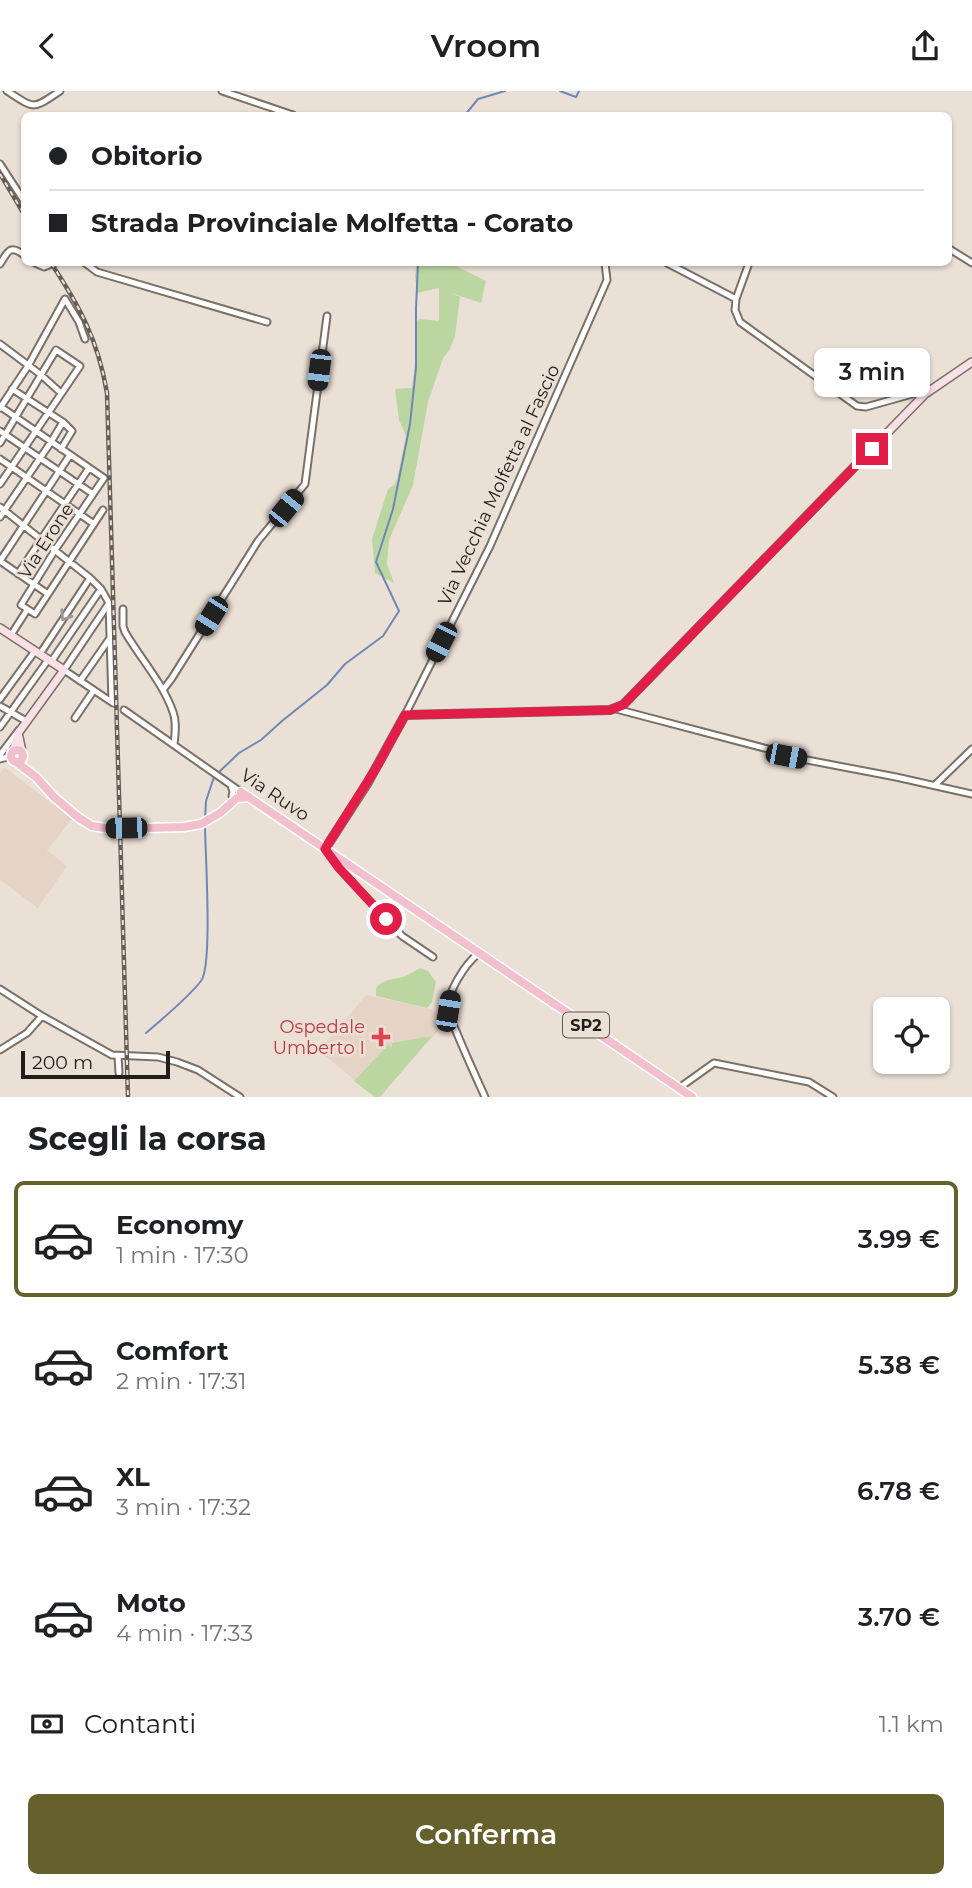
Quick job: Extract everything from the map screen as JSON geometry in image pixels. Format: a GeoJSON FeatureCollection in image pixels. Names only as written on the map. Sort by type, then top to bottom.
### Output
{"type":"FeatureCollection","features":[{"type":"Feature","properties":{"kind":"main road"},"geometry":{"type":"LineString","coordinates":[[17,755],[54,797],[79,818],[92,825],[111,829],[201,824],[223,810],[236,795]]}},
{"type":"Feature","properties":{"kind":"main road","name":"Via Ruvo"},"geometry":{"type":"LineString","coordinates":[[236,795],[249,797],[479,952]]}},
{"type":"Feature","properties":{"kind":"main road","name":"SP2"},"geometry":{"type":"LineString","coordinates":[[479,952],[692,1097]]}},
{"type":"Feature","properties":{"kind":"street"},"geometry":{"type":"LineString","coordinates":[[7,91],[30,106],[38,106],[61,91]]}},
{"type":"Feature","properties":{"kind":"street"},"geometry":{"type":"LineString","coordinates":[[222,91],[284,112]]}},
{"type":"Feature","properties":{"kind":"street"},"geometry":{"type":"LineString","coordinates":[[0,165],[21,196]]}},
{"type":"Feature","properties":{"kind":"street"},"geometry":{"type":"LineString","coordinates":[[0,264],[12,249],[21,253]]}},
{"type":"Feature","properties":{"kind":"street"},"geometry":{"type":"LineString","coordinates":[[952,250],[972,263]]}},
{"type":"Feature","properties":{"kind":"street"},"geometry":{"type":"LineString","coordinates":[[89,266],[106,275],[268,322]]}},
{"type":"Feature","properties":{"kind":"street","name":"Via Vecchia Molfetta al Fascio"},"geometry":{"type":"LineString","coordinates":[[405,715],[490,546],[607,280],[605,266]]}},
{"type":"Feature","properties":{"kind":"street"},"geometry":{"type":"LineString","coordinates":[[673,266],[736,299]]}},
{"type":"Feature","properties":{"kind":"street"},"geometry":{"type":"LineString","coordinates":[[748,266],[736,299],[735,310],[740,322],[857,406],[866,407],[932,389]]}},
{"type":"Feature","properties":{"kind":"street"},"geometry":{"type":"LineString","coordinates":[[18,574],[89,468],[0,407],[28,366],[65,299],[85,339]]}},
{"type":"Feature","properties":{"kind":"street"},"geometry":{"type":"LineString","coordinates":[[163,690],[258,541],[305,484],[327,316]]}},
{"type":"Feature","properties":{"kind":"street"},"geometry":{"type":"LineString","coordinates":[[0,344],[61,393]]}},
{"type":"Feature","properties":{"kind":"street"},"geometry":{"type":"LineString","coordinates":[[0,443],[2,432],[15,418],[55,350],[80,366],[0,484]]}},
{"type":"Feature","properties":{"kind":"street"},"geometry":{"type":"LineString","coordinates":[[616,709],[630,699],[932,389],[972,362]]}},
{"type":"Feature","properties":{"kind":"street"},"geometry":{"type":"LineString","coordinates":[[0,390],[27,398],[63,422],[72,431],[61,449]]}},
{"type":"Feature","properties":{"kind":"street"},"geometry":{"type":"LineString","coordinates":[[0,517],[2,509],[28,478],[63,422]]}},
{"type":"Feature","properties":{"kind":"street"},"geometry":{"type":"LineString","coordinates":[[2,432],[93,494]]}},
{"type":"Feature","properties":{"kind":"street"},"geometry":{"type":"LineString","coordinates":[[48,594],[0,561],[70,455]]}},
{"type":"Feature","properties":{"kind":"street"},"geometry":{"type":"LineString","coordinates":[[0,459],[94,524]]}},
{"type":"Feature","properties":{"kind":"street","name":"Via Erone"},"geometry":{"type":"LineString","coordinates":[[27,610],[21,605],[104,478],[89,468]]}},
{"type":"Feature","properties":{"kind":"street"},"geometry":{"type":"LineString","coordinates":[[2,509],[101,589],[108,603],[113,703],[6,631]]}},
{"type":"Feature","properties":{"kind":"street"},"geometry":{"type":"LineString","coordinates":[[0,640],[27,610],[35,614],[103,510]]}},
{"type":"Feature","properties":{"kind":"street"},"geometry":{"type":"LineString","coordinates":[[0,699],[90,578]]}},
{"type":"Feature","properties":{"kind":"street"},"geometry":{"type":"LineString","coordinates":[[0,727],[101,589]]}},
{"type":"Feature","properties":{"kind":"street"},"geometry":{"type":"LineString","coordinates":[[0,757],[15,733],[23,727],[64,670],[108,603]]}},
{"type":"Feature","properties":{"kind":"street"},"geometry":{"type":"LineString","coordinates":[[123,609],[125,632],[163,690],[173,713],[174,745]]}},
{"type":"Feature","properties":{"kind":"street"},"geometry":{"type":"LineString","coordinates":[[80,681],[110,638]]}},
{"type":"Feature","properties":{"kind":"street"},"geometry":{"type":"LineString","coordinates":[[75,718],[94,690]]}},
{"type":"Feature","properties":{"kind":"street"},"geometry":{"type":"LineString","coordinates":[[0,706],[11,712],[23,727]]}},
{"type":"Feature","properties":{"kind":"street"},"geometry":{"type":"LineString","coordinates":[[433,957],[402,936],[339,868],[325,849],[378,765],[405,715],[616,709],[786,756],[972,794]]}},
{"type":"Feature","properties":{"kind":"street","name":"Via Ruvo"},"geometry":{"type":"LineString","coordinates":[[124,711],[228,782],[236,795]]}},
{"type":"Feature","properties":{"kind":"street"},"geometry":{"type":"LineString","coordinates":[[0,757],[17,755],[23,727]]}},
{"type":"Feature","properties":{"kind":"street"},"geometry":{"type":"LineString","coordinates":[[935,785],[972,749]]}},
{"type":"Feature","properties":{"kind":"street"},"geometry":{"type":"LineString","coordinates":[[479,952],[456,982],[448,1011],[485,1097]]}},
{"type":"Feature","properties":{"kind":"street"},"geometry":{"type":"LineString","coordinates":[[0,989],[112,1055],[158,1057],[177,1062],[198,1070],[240,1097]]}},
{"type":"Feature","properties":{"kind":"street"},"geometry":{"type":"LineString","coordinates":[[0,1050],[27,1033],[42,1016]]}},
{"type":"Feature","properties":{"kind":"street"},"geometry":{"type":"LineString","coordinates":[[118,1056],[119,1073]]}},
{"type":"Feature","properties":{"kind":"street"},"geometry":{"type":"LineString","coordinates":[[679,1088],[714,1063],[809,1082],[833,1097]]}},
{"type":"Feature","properties":{"kind":"shaded area"},"geometry":{"type":"Polygon","coordinates":[[[4,767],[72,819],[47,850],[67,866],[38,908],[0,880],[0,773],[4,767]]]}},
{"type":"Feature","properties":{"kind":"shaded area","name":"Ospedale Umberto I"},"geometry":{"type":"Polygon","coordinates":[[[366,995],[431,1009],[445,1023],[379,1097],[375,1097],[319,1051],[366,995]]]}},
{"type":"Feature","properties":{"kind":"green space"},"geometry":{"type":"Polygon","coordinates":[[[417,266],[456,266],[486,281],[481,303],[451,293],[460,297],[455,336],[443,358],[428,402],[413,485],[389,540],[387,564],[394,583],[375,573],[372,539],[388,489],[397,479],[406,436],[399,420],[395,389],[412,388],[417,321],[439,321],[439,288],[417,293],[417,266]]]}},
{"type":"Feature","properties":{"kind":"green space"},"geometry":{"type":"Polygon","coordinates":[[[420,968],[428,971],[436,982],[432,1002],[427,1008],[376,996],[376,988],[382,982],[405,976],[420,968]]]}},
{"type":"Feature","properties":{"kind":"green space"},"geometry":{"type":"Polygon","coordinates":[[[432,1036],[380,1097],[375,1097],[354,1081],[389,1044],[392,1047],[392,1043],[432,1036]]]}},
{"type":"Feature","properties":{"kind":"waterway"},"geometry":{"type":"LineString","coordinates":[[467,112],[478,99],[505,91]]}},
{"type":"Feature","properties":{"kind":"waterway"},"geometry":{"type":"LineString","coordinates":[[560,91],[576,97],[579,91]]}},
{"type":"Feature","properties":{"kind":"waterway"},"geometry":{"type":"LineString","coordinates":[[218,773],[239,753],[261,740],[327,685],[345,664],[383,636],[399,611],[376,562],[393,509],[410,424],[416,368],[418,266]]}},
{"type":"Feature","properties":{"kind":"waterway"},"geometry":{"type":"LineString","coordinates":[[205,819],[206,801],[214,777]]}},
{"type":"Feature","properties":{"kind":"waterway"},"geometry":{"type":"LineString","coordinates":[[146,1033],[189,995],[201,981],[205,971],[208,931],[205,825]]}},
{"type":"Feature","properties":{"kind":"railway"},"geometry":{"type":"LineString","coordinates":[[0,174],[21,209]]}},
{"type":"Feature","properties":{"kind":"railway"},"geometry":{"type":"LineString","coordinates":[[53,266],[71,294],[93,340],[107,393],[128,1097]]}},
{"type":"Feature","properties":{"kind":"place","name":"Ospedale Umberto I"},"geometry":{"type":"Point","coordinates":[381,1037]}},
{"type":"Feature","properties":{"kind":"route"},"geometry":{"type":"LineString","coordinates":[[386,919],[325,849],[367,784],[405,715],[616,709],[630,699],[872,449]]}}]}
